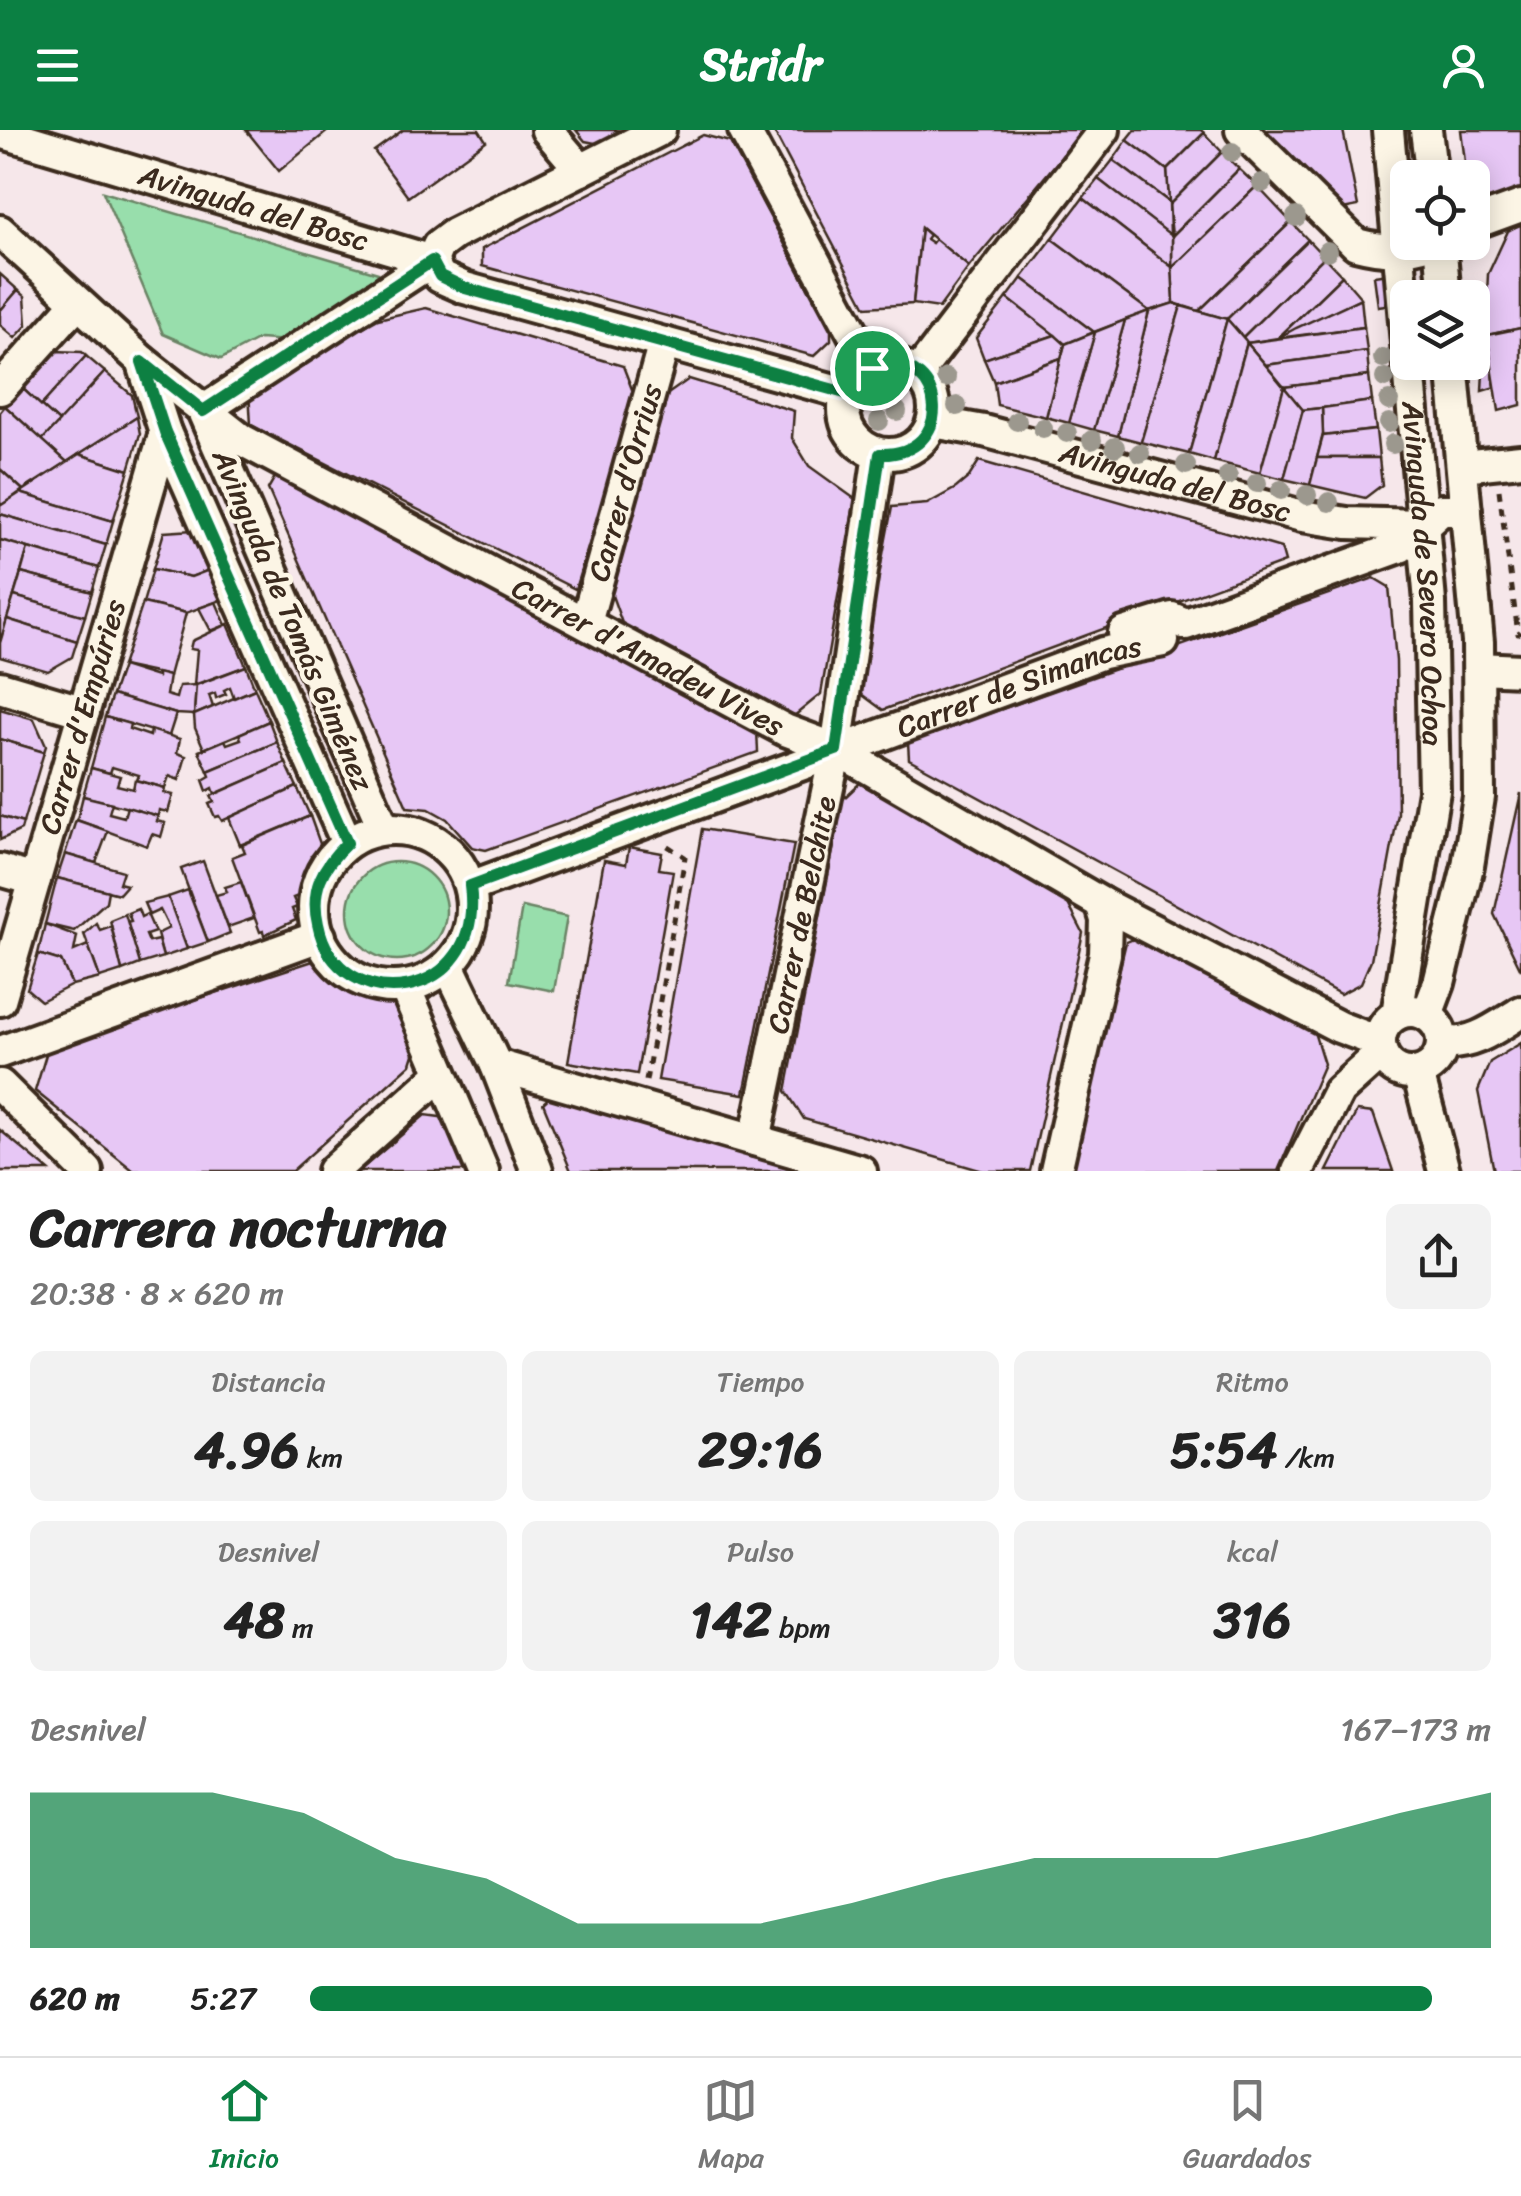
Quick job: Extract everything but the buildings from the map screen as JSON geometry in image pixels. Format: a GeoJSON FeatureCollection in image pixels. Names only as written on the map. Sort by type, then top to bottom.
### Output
{"type":"FeatureCollection","features":[{"type":"Feature","properties":{"kind":"street"},"geometry":{"type":"LineString","coordinates":[[547,130],[581,170]]}},
{"type":"Feature","properties":{"kind":"street"},"geometry":{"type":"LineString","coordinates":[[203,411],[432,261],[438,246],[454,234],[660,130]]}},
{"type":"Feature","properties":{"kind":"street"},"geometry":{"type":"LineString","coordinates":[[744,130],[872,368]]}},
{"type":"Feature","properties":{"kind":"street"},"geometry":{"type":"LineString","coordinates":[[917,374],[1104,130]]}},
{"type":"Feature","properties":{"kind":"street"},"geometry":{"type":"LineString","coordinates":[[1241,130],[1356,244],[1390,250]]}},
{"type":"Feature","properties":{"kind":"street","name":"Avinguda de Severo Ochoa"},"geometry":{"type":"LineString","coordinates":[[1388,130],[1390,160]]}},
{"type":"Feature","properties":{"kind":"street"},"geometry":{"type":"LineString","coordinates":[[1426,130],[1430,160]]}},
{"type":"Feature","properties":{"kind":"street","name":"Avinguda del Bosc"},"geometry":{"type":"LineString","coordinates":[[0,132],[432,261],[445,281],[845,393]]}},
{"type":"Feature","properties":{"kind":"street"},"geometry":{"type":"LineString","coordinates":[[1490,217],[1521,206]]}},
{"type":"Feature","properties":{"kind":"street","name":"Carrer d'Amadeu Vives"},"geometry":{"type":"LineString","coordinates":[[0,231],[142,362],[242,440],[785,730],[836,750],[1101,903],[1380,1047]]}},
{"type":"Feature","properties":{"kind":"street","name":"Avinguda de Severo Ochoa"},"geometry":{"type":"LineString","coordinates":[[1398,260],[1430,602],[1434,790],[1412,1014]]}},
{"type":"Feature","properties":{"kind":"street"},"geometry":{"type":"LineString","coordinates":[[0,389],[76,304]]}},
{"type":"Feature","properties":{"kind":"street","name":"Carrer d'Òrrius"},"geometry":{"type":"LineString","coordinates":[[586,622],[664,344]]}},
{"type":"Feature","properties":{"kind":"street","name":"Avinguda de Tomás Giménez"},"geometry":{"type":"LineString","coordinates":[[142,362],[165,432],[347,843]]}},
{"type":"Feature","properties":{"kind":"street"},"geometry":{"type":"LineString","coordinates":[[887,364],[903,366],[917,374],[932,395],[933,422],[925,437],[912,449],[896,454],[880,454],[864,447],[852,436],[845,420],[845,393],[859,376],[887,364]]}},
{"type":"Feature","properties":{"kind":"street","name":"Avinguda de Severo Ochoa"},"geometry":{"type":"LineString","coordinates":[[1412,1014],[1439,983],[1468,866],[1479,798],[1479,668],[1454,380]]}},
{"type":"Feature","properties":{"kind":"street","name":"Avinguda de Tomás Giménez"},"geometry":{"type":"LineString","coordinates":[[203,411],[384,829]]}},
{"type":"Feature","properties":{"kind":"street","name":"Avinguda del Bosc"},"geometry":{"type":"LineString","coordinates":[[933,422],[984,431],[1302,516],[1347,523],[1422,525]]}},
{"type":"Feature","properties":{"kind":"street","name":"Carrer d'Empúries"},"geometry":{"type":"LineString","coordinates":[[0,1000],[165,432]]}},
{"type":"Feature","properties":{"kind":"street","name":"Carrer de Belchite"},"geometry":{"type":"LineString","coordinates":[[755,1140],[836,750],[880,454]]}},
{"type":"Feature","properties":{"kind":"street"},"geometry":{"type":"LineString","coordinates":[[1462,466],[1508,461]]}},
{"type":"Feature","properties":{"kind":"street"},"geometry":{"type":"LineString","coordinates":[[1422,525],[1441,510],[1466,510]]}},
{"type":"Feature","properties":{"kind":"street","name":"Carrer de Simancas"},"geometry":{"type":"LineString","coordinates":[[470,886],[1103,652],[1163,642],[1160,634],[1127,640],[1124,634],[1172,618],[1186,624],[1400,547],[1422,525]]}},
{"type":"Feature","properties":{"kind":"street"},"geometry":{"type":"LineString","coordinates":[[1426,562],[1470,558]]}},
{"type":"Feature","properties":{"kind":"street"},"geometry":{"type":"LineString","coordinates":[[1479,668],[1521,670]]}},
{"type":"Feature","properties":{"kind":"street"},"geometry":{"type":"LineString","coordinates":[[0,688],[84,712]]}},
{"type":"Feature","properties":{"kind":"street"},"geometry":{"type":"LineString","coordinates":[[384,829],[428,836],[454,858],[470,886],[473,910],[468,935],[450,966],[406,987],[380,986],[358,979],[340,967],[320,936],[314,906],[318,881],[330,860],[347,843],[384,829]]}},
{"type":"Feature","properties":{"kind":"street"},"geometry":{"type":"LineString","coordinates":[[0,870],[35,880]]}},
{"type":"Feature","properties":{"kind":"street"},"geometry":{"type":"LineString","coordinates":[[1056,1171],[1105,954],[1106,920],[1101,903]]}},
{"type":"Feature","properties":{"kind":"street"},"geometry":{"type":"LineString","coordinates":[[0,1052],[320,936]]}},
{"type":"Feature","properties":{"kind":"street"},"geometry":{"type":"LineString","coordinates":[[450,966],[496,1065],[537,1171]]}},
{"type":"Feature","properties":{"kind":"street"},"geometry":{"type":"LineString","coordinates":[[406,987],[482,1171]]}},
{"type":"Feature","properties":{"kind":"street"},"geometry":{"type":"LineString","coordinates":[[1443,1043],[1476,1040],[1521,1012]]}},
{"type":"Feature","properties":{"kind":"street"},"geometry":{"type":"LineString","coordinates":[[1298,1171],[1339,1091],[1380,1047],[1383,1027],[1412,1014],[1441,1032],[1443,1043],[1434,1064],[1418,1073],[1395,1069],[1380,1047]]}},
{"type":"Feature","properties":{"kind":"street"},"geometry":{"type":"LineString","coordinates":[[496,1065],[861,1171]]}},
{"type":"Feature","properties":{"kind":"street"},"geometry":{"type":"LineString","coordinates":[[1418,1073],[1444,1171]]}},
{"type":"Feature","properties":{"kind":"street"},"geometry":{"type":"LineString","coordinates":[[334,1171],[440,1075]]}},
{"type":"Feature","properties":{"kind":"street"},"geometry":{"type":"LineString","coordinates":[[0,1085],[87,1171]]}},
{"type":"Feature","properties":{"kind":"path"},"geometry":{"type":"LineString","coordinates":[[1502,640],[1520,633],[1508,461]]}},
{"type":"Feature","properties":{"kind":"path"},"geometry":{"type":"LineString","coordinates":[[642,1107],[685,857],[666,846],[666,812]]}},
{"type":"Feature","properties":{"kind":"green space"},"geometry":{"type":"Polygon","coordinates":[[[103,192],[378,273],[376,291],[289,341],[259,339],[221,359],[163,334],[103,192]]]}},
{"type":"Feature","properties":{"kind":"green space"},"geometry":{"type":"Polygon","coordinates":[[[397,862],[416,866],[432,876],[442,892],[446,911],[442,930],[432,946],[416,956],[397,960],[378,956],[362,946],[352,930],[348,911],[352,892],[362,876],[378,866],[397,862]]]}},
{"type":"Feature","properties":{"kind":"green space"},"geometry":{"type":"Polygon","coordinates":[[[522,907],[567,917],[554,991],[509,982],[522,907]]]}},
{"type":"Feature","properties":{"kind":"route"},"geometry":{"type":"LineString","coordinates":[[432,261],[445,281],[465,288],[845,393],[850,384],[872,368],[887,364],[903,366],[917,374],[932,395],[933,422],[912,449],[880,454],[836,750],[470,886],[473,910],[468,935],[450,966],[422,982],[406,987],[380,986],[358,979],[340,967],[320,936],[314,906],[318,881],[330,860],[347,843],[165,432],[142,362],[203,411],[432,261]]}}]}
